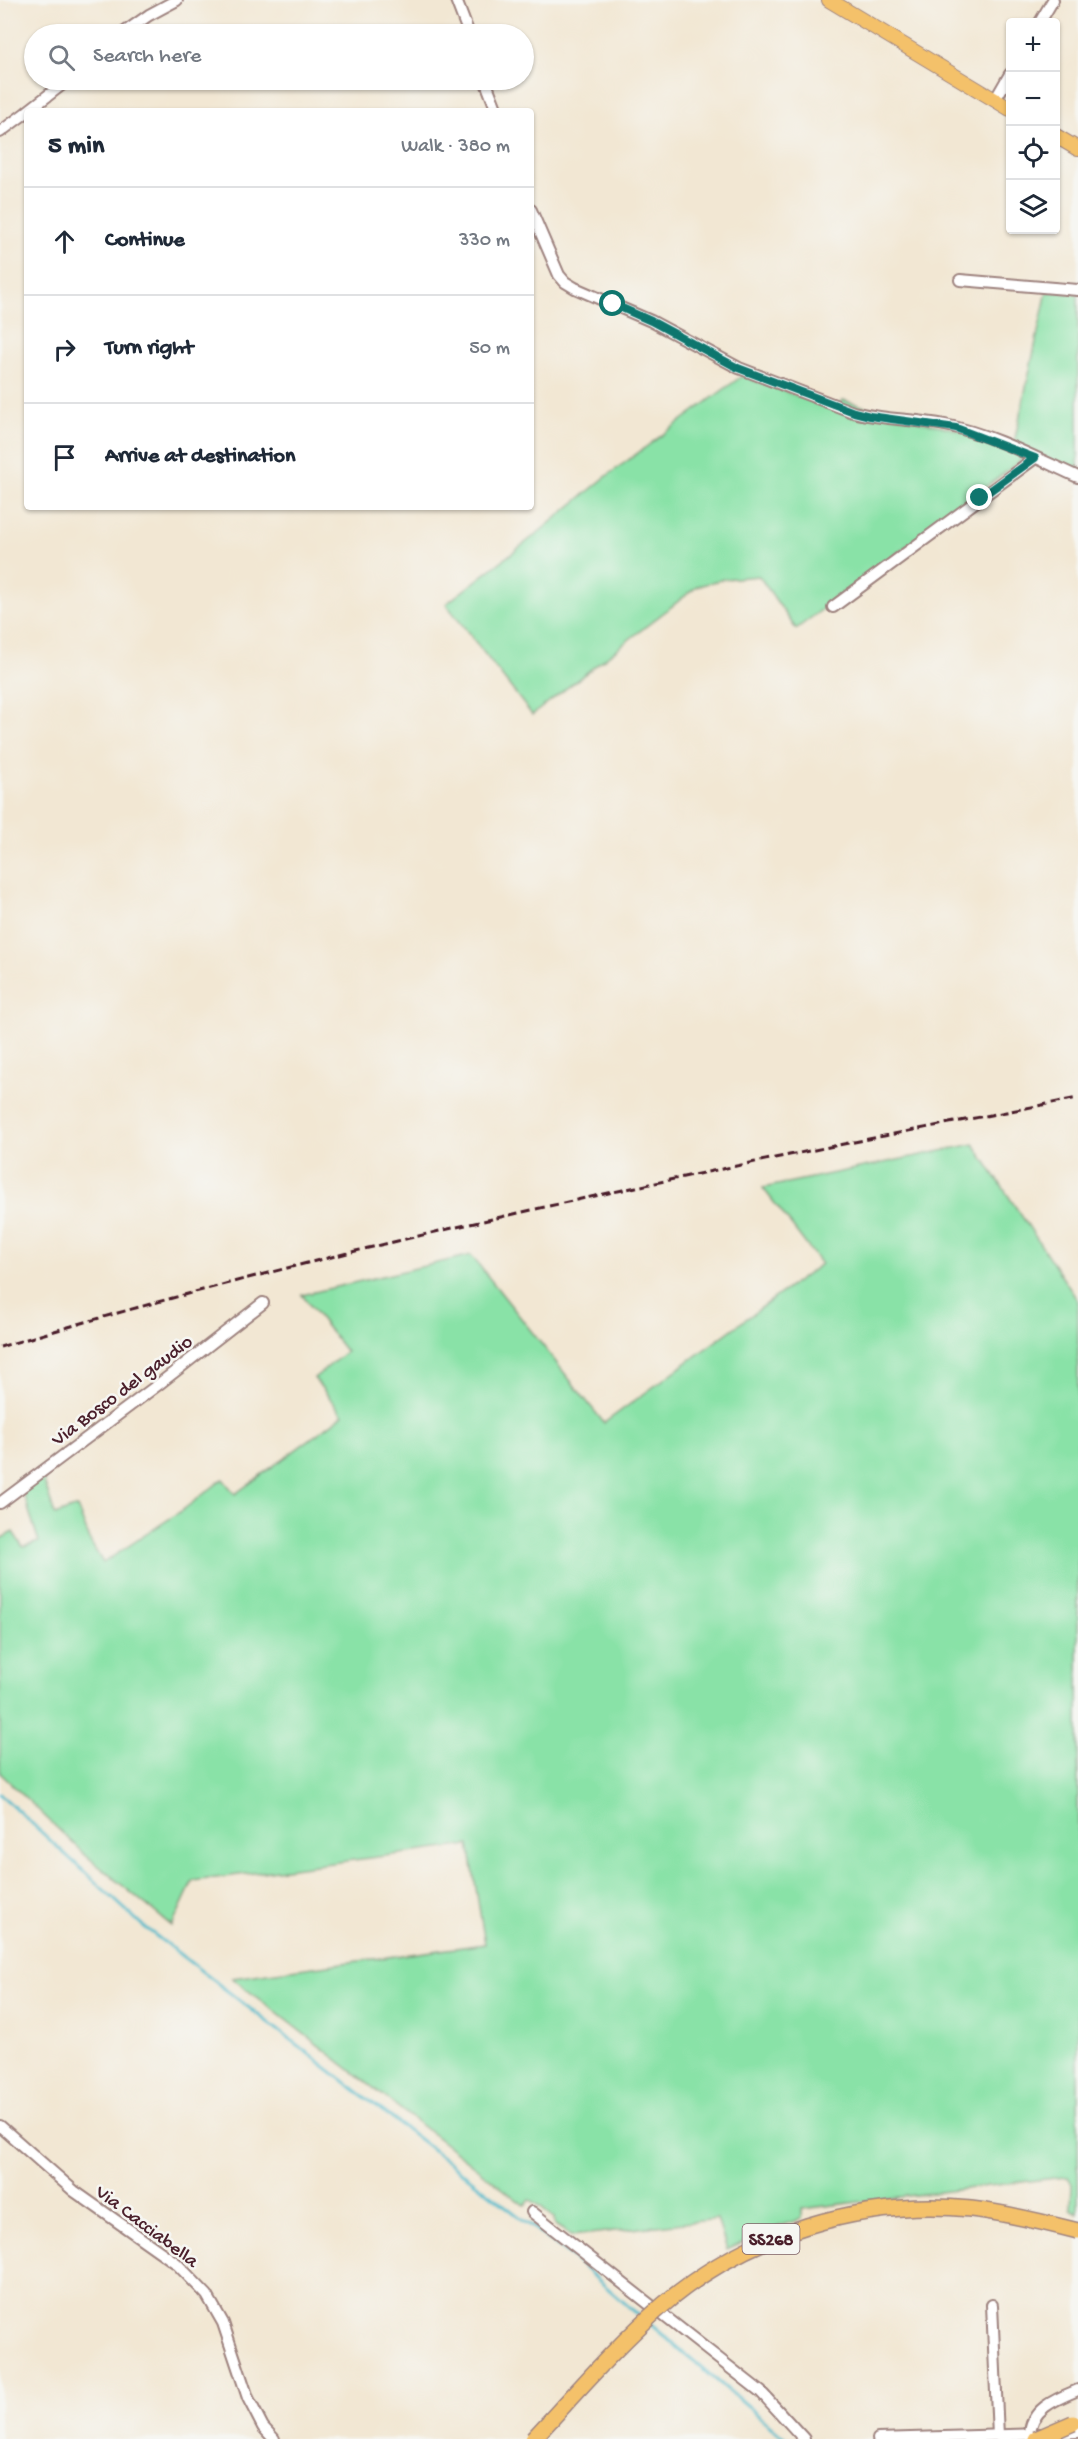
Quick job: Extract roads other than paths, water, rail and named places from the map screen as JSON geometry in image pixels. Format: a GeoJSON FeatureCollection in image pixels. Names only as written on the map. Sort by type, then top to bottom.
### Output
{"type":"FeatureCollection","features":[{"type":"Feature","properties":{"kind":"highway","name":"SS268"},"geometry":{"type":"LineString","coordinates":[[534,2439],[611,2356],[664,2304],[728,2260],[765,2241],[805,2226],[845,2216],[887,2209],[929,2207],[971,2209],[1012,2215],[1078,2231]]}},
{"type":"Feature","properties":{"kind":"highway"},"geometry":{"type":"LineString","coordinates":[[1033,2437],[1076,2428]]}},
{"type":"Feature","properties":{"kind":"main road"},"geometry":{"type":"LineString","coordinates":[[829,0],[1006,106]]}},
{"type":"Feature","properties":{"kind":"main road"},"geometry":{"type":"LineString","coordinates":[[1060,138],[1078,149]]}},
{"type":"Feature","properties":{"kind":"street"},"geometry":{"type":"LineString","coordinates":[[136,24],[177,0]]}},
{"type":"Feature","properties":{"kind":"street"},"geometry":{"type":"LineString","coordinates":[[456,0],[465,24]]}},
{"type":"Feature","properties":{"kind":"street"},"geometry":{"type":"LineString","coordinates":[[1042,18],[1053,0]]}},
{"type":"Feature","properties":{"kind":"street"},"geometry":{"type":"LineString","coordinates":[[995,100],[1006,82]]}},
{"type":"Feature","properties":{"kind":"street"},"geometry":{"type":"LineString","coordinates":[[33,108],[56,90]]}},
{"type":"Feature","properties":{"kind":"street"},"geometry":{"type":"LineString","coordinates":[[489,90],[496,108]]}},
{"type":"Feature","properties":{"kind":"street"},"geometry":{"type":"LineString","coordinates":[[0,132],[24,115]]}},
{"type":"Feature","properties":{"kind":"street"},"geometry":{"type":"LineString","coordinates":[[534,217],[559,275],[565,282],[651,321],[738,368],[854,412],[960,429],[1078,477]]}},
{"type":"Feature","properties":{"kind":"street"},"geometry":{"type":"LineString","coordinates":[[960,280],[1078,290]]}},
{"type":"Feature","properties":{"kind":"street"},"geometry":{"type":"LineString","coordinates":[[833,607],[1035,458]]}},
{"type":"Feature","properties":{"kind":"street","name":"Via Bosco del gaudio"},"geometry":{"type":"LineString","coordinates":[[0,1503],[263,1303]]}},
{"type":"Feature","properties":{"kind":"street","name":"Via Cacciabella"},"geometry":{"type":"LineString","coordinates":[[0,2126],[74,2191],[176,2263],[207,2295],[223,2323],[248,2398],[263,2427],[274,2439]]}},
{"type":"Feature","properties":{"kind":"street"},"geometry":{"type":"LineString","coordinates":[[532,2212],[761,2392],[804,2439]]}},
{"type":"Feature","properties":{"kind":"street"},"geometry":{"type":"LineString","coordinates":[[992,2305],[998,2436]]}},
{"type":"Feature","properties":{"kind":"street"},"geometry":{"type":"LineString","coordinates":[[878,2439],[1033,2437],[1030,2424],[1035,2415],[1061,2397],[1078,2390]]}},
{"type":"Feature","properties":{"kind":"waterway"},"geometry":{"type":"LineString","coordinates":[[0,1794],[142,1925],[574,2259],[642,2318]]}},
{"type":"Feature","properties":{"kind":"waterway"},"geometry":{"type":"LineString","coordinates":[[650,2324],[786,2439]]}},
{"type":"Feature","properties":{"kind":"railway"},"geometry":{"type":"LineString","coordinates":[[0,1347],[267,1273],[401,1240],[671,1180],[1078,1098]]}}]}
